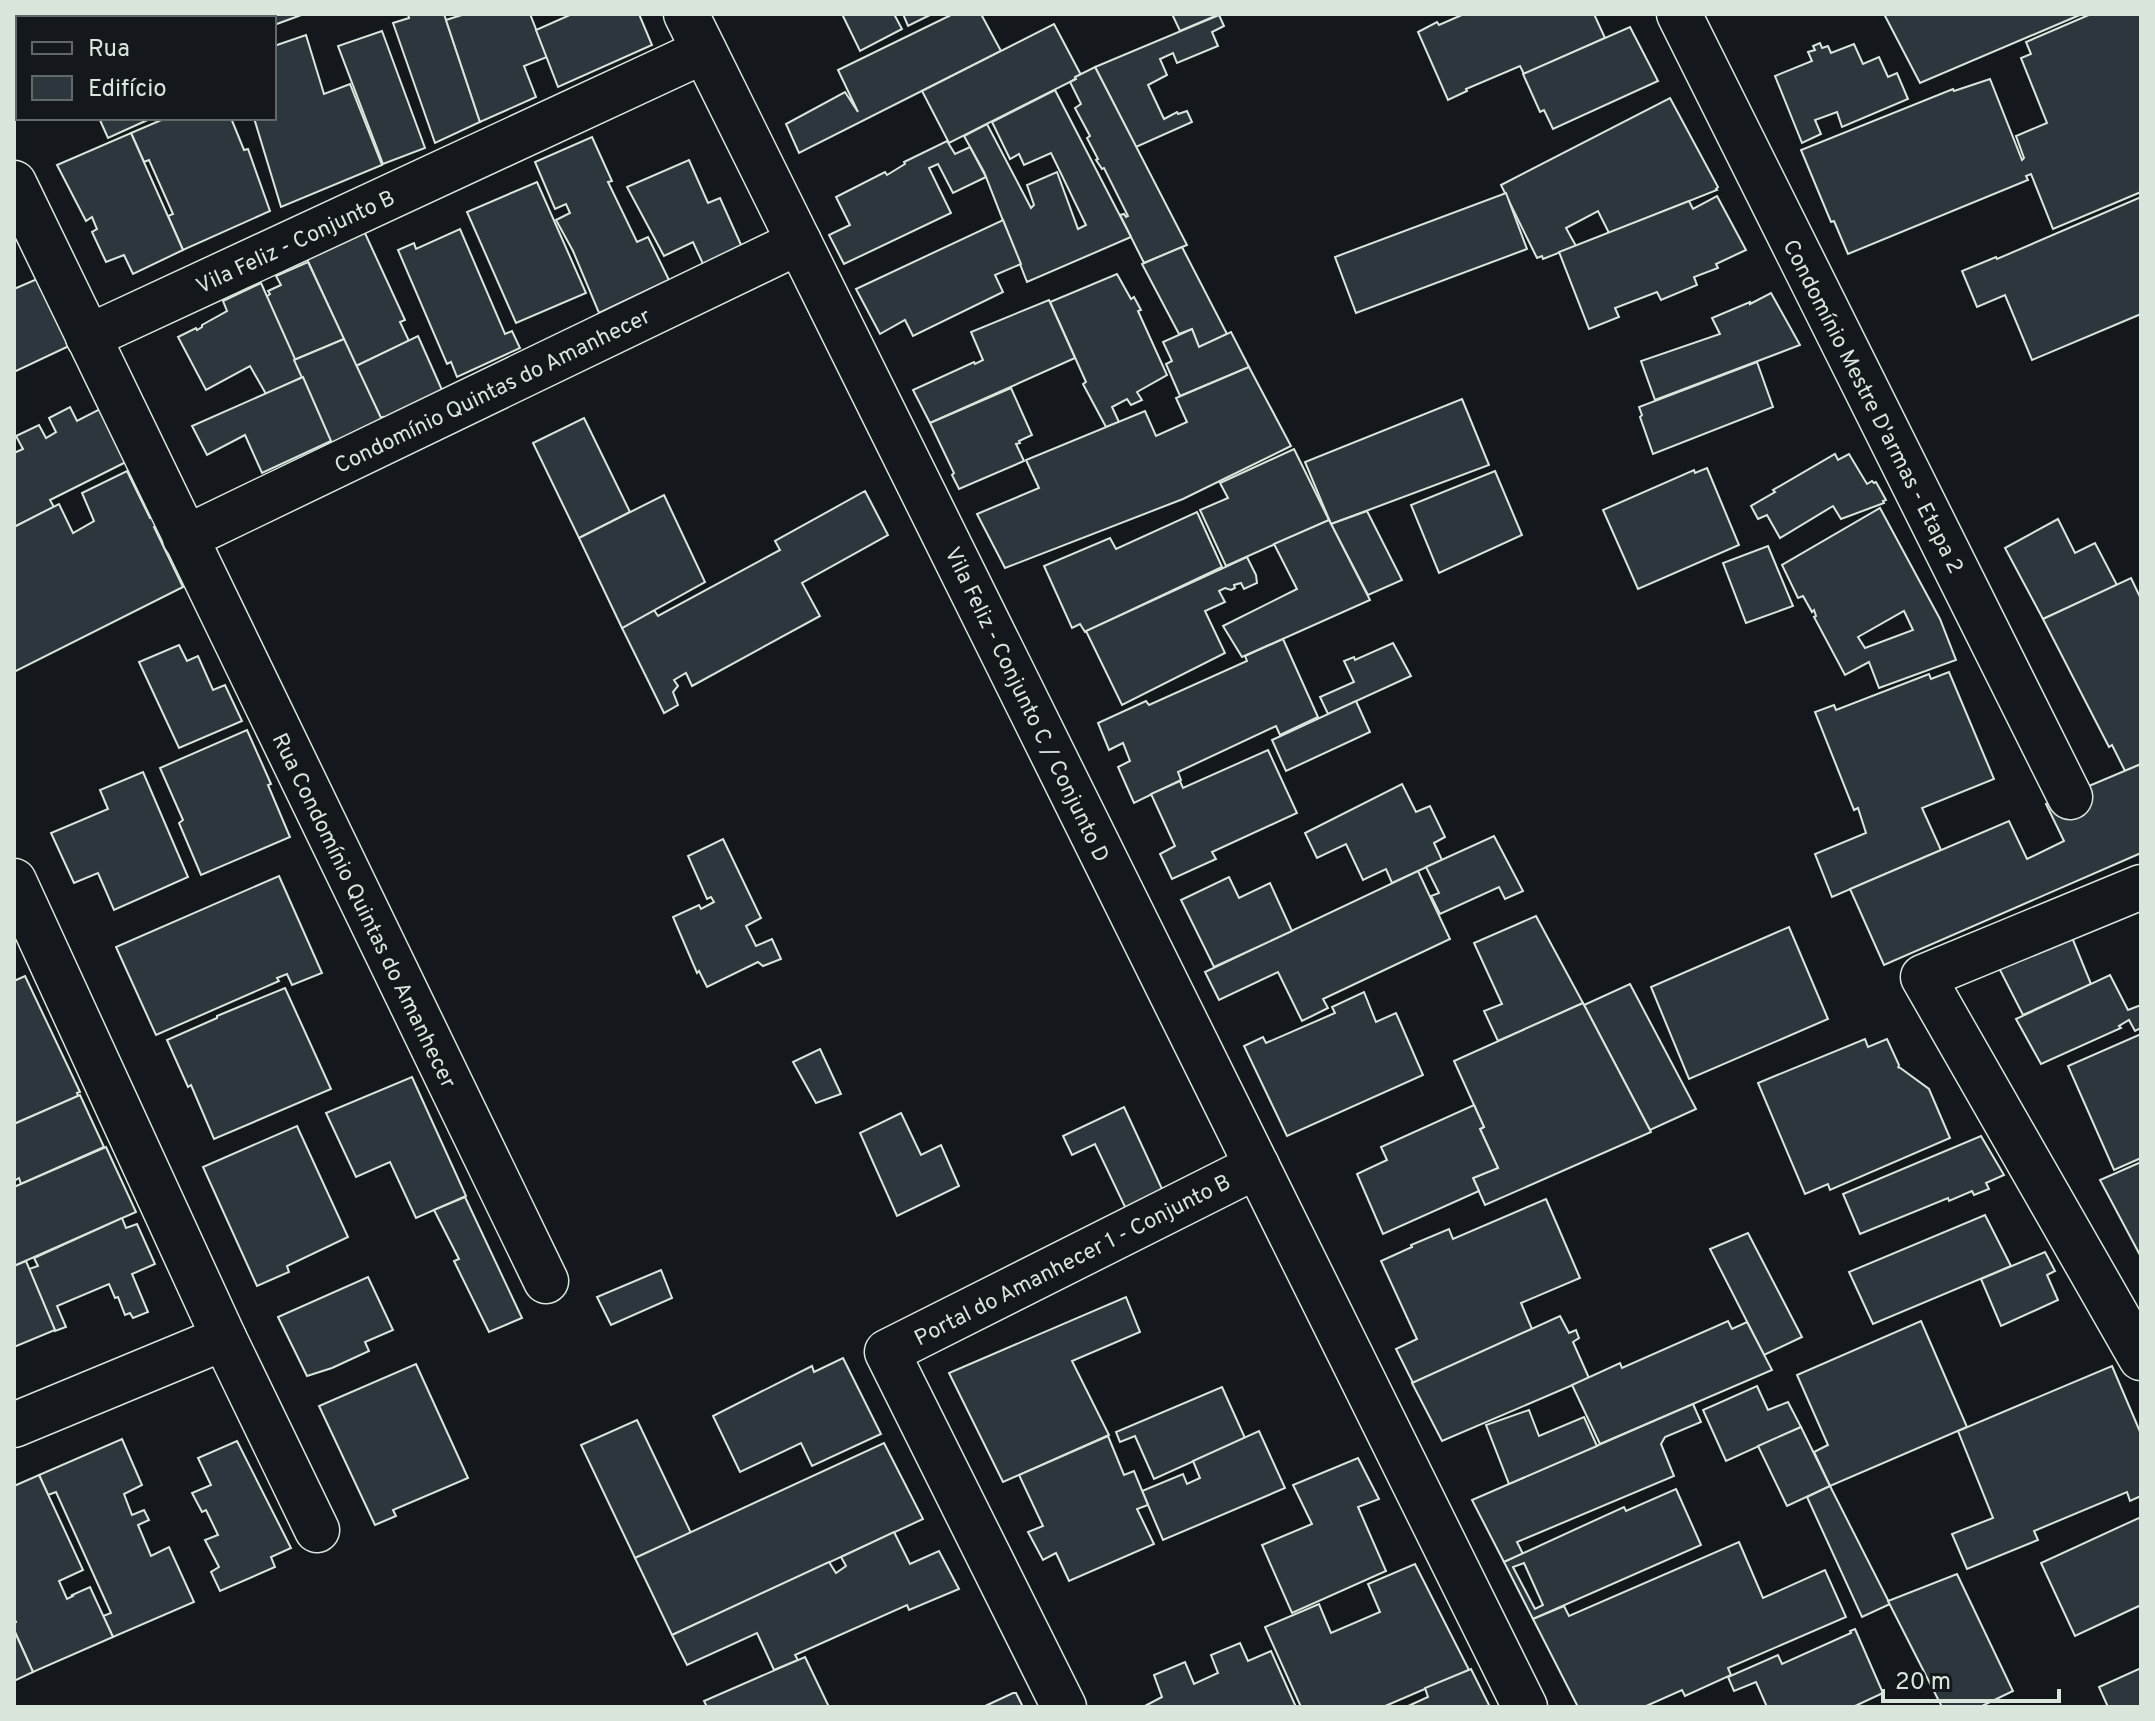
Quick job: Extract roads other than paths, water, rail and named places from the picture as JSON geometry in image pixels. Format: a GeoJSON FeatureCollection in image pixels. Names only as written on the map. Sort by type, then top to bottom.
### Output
{"type":"FeatureCollection","features":[{"type":"Feature","properties":{"kind":"street","name":"Condomínio Mestre D'armas - Etapa 2"},"geometry":{"type":"LineString","coordinates":[[1679,14],[2070,797]]}},
{"type":"Feature","properties":{"kind":"street","name":"Vila Feliz - Conjunto C / Conjunto D"},"geometry":{"type":"LineString","coordinates":[[695,32],[1525,1707]]}},
{"type":"Feature","properties":{"kind":"street","name":"Vila Feliz - Conjunto B"},"geometry":{"type":"LineString","coordinates":[[88,337],[695,32]]}},
{"type":"Feature","properties":{"kind":"street"},"geometry":{"type":"LineString","coordinates":[[14,183],[185,538]]}},
{"type":"Feature","properties":{"kind":"street","name":"Condomínio Quintas do Amanhecer"},"geometry":{"type":"LineString","coordinates":[[185,538],[799,242]]}},
{"type":"Feature","properties":{"kind":"street","name":"Rua Condomínio Quintas do Amanhecer"},"geometry":{"type":"LineString","coordinates":[[185,538],[546,1281]]}},
{"type":"Feature","properties":{"kind":"street"},"geometry":{"type":"LineString","coordinates":[[14,881],[224,1338],[317,1530]]}},
{"type":"Feature","properties":{"kind":"street"},"geometry":{"type":"LineString","coordinates":[[2141,887],[1923,977],[2141,1358]]}},
{"type":"Feature","properties":{"kind":"street","name":"Portal do Amanhecer 1 - Conjunto B"},"geometry":{"type":"LineString","coordinates":[[1064,1707],[887,1352],[1257,1166]]}},
{"type":"Feature","properties":{"kind":"street"},"geometry":{"type":"LineString","coordinates":[[14,1425],[224,1338]]}}]}
